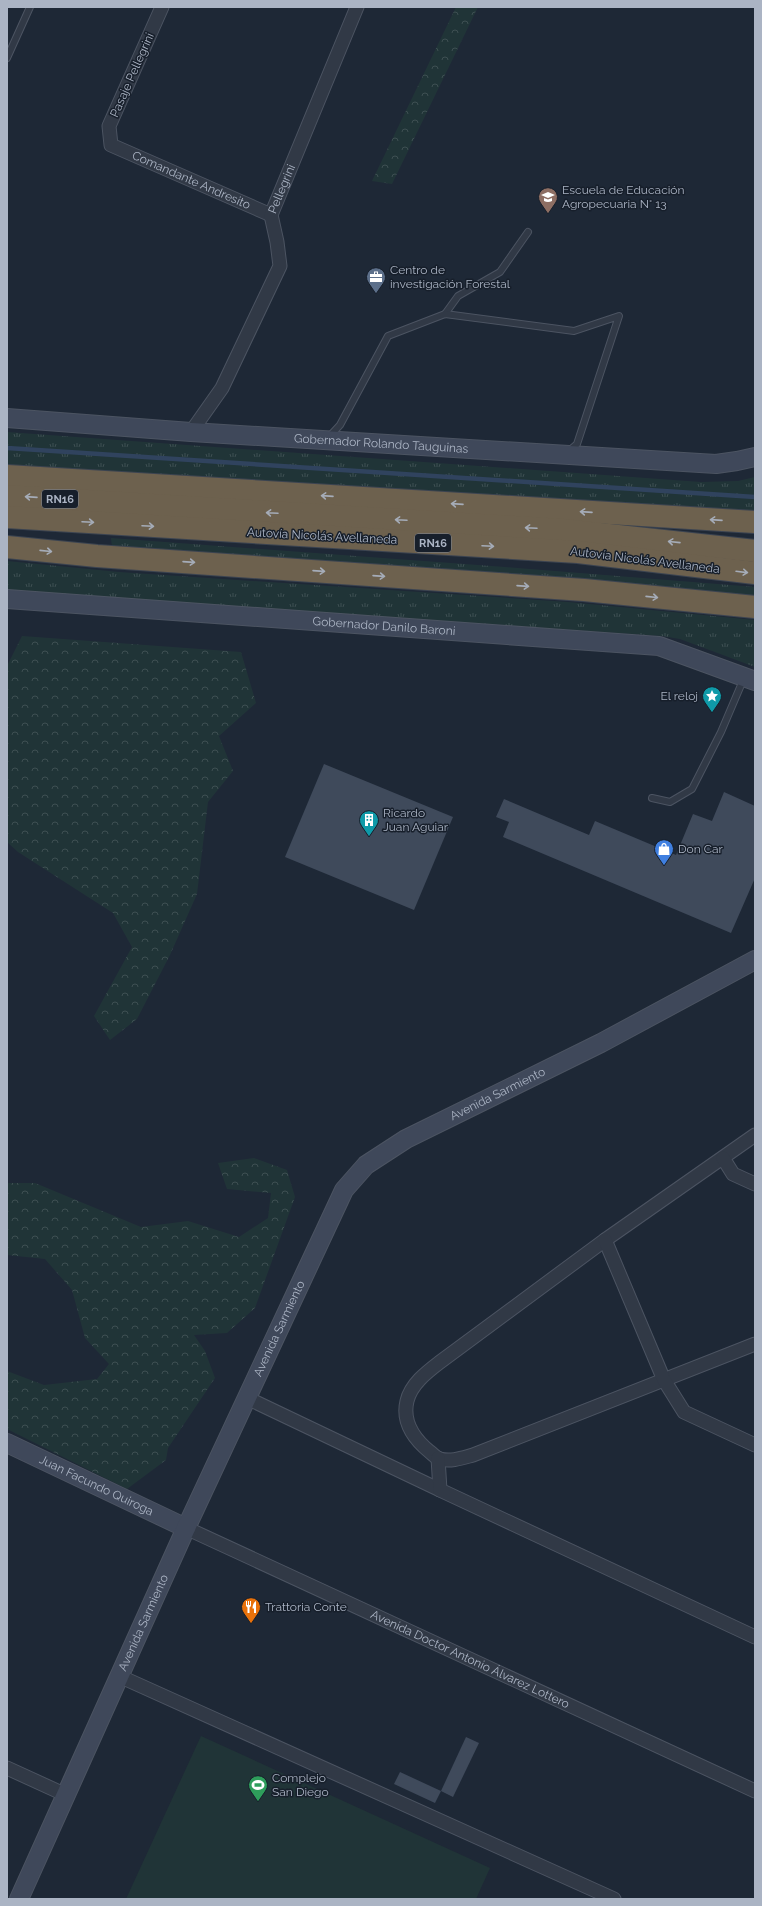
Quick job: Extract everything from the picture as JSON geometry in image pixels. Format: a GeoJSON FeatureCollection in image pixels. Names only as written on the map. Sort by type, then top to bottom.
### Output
{"type":"FeatureCollection","features":[{"type":"Feature","properties":{"kind":"highway"},"geometry":{"type":"LineString","coordinates":[[7,476],[755,522]]}},
{"type":"Feature","properties":{"kind":"highway","name":"Autovía Nicolás Avellaneda"},"geometry":{"type":"LineString","coordinates":[[7,496],[562,530],[755,551]]}},
{"type":"Feature","properties":{"kind":"highway","name":"Autovía Nicolás Avellaneda"},"geometry":{"type":"LineString","coordinates":[[7,518],[578,552],[755,573]]}},
{"type":"Feature","properties":{"kind":"highway"},"geometry":{"type":"LineString","coordinates":[[7,547],[104,556],[584,590],[755,607]]}},
{"type":"Feature","properties":{"kind":"street","name":"Pasaje Pellegrini"},"geometry":{"type":"LineString","coordinates":[[111,145],[109,126],[162,7]]}},
{"type":"Feature","properties":{"kind":"street","name":"Pellegrini"},"geometry":{"type":"LineString","coordinates":[[191,432],[222,388],[280,266],[277,242],[271,215],[357,7]]}},
{"type":"Feature","properties":{"kind":"street","name":"Comandante Andresito"},"geometry":{"type":"LineString","coordinates":[[111,145],[271,215]]}},
{"type":"Feature","properties":{"kind":"street","name":"Gobernador Rolando Tauguinas"},"geometry":{"type":"LineString","coordinates":[[7,418],[191,432],[716,464],[755,457]]}},
{"type":"Feature","properties":{"kind":"street","name":"Gobernador Danilo Baroni"},"geometry":{"type":"LineString","coordinates":[[7,599],[659,646],[711,663],[750,679]]}},
{"type":"Feature","properties":{"kind":"street","name":"Avenida Sarmiento"},"geometry":{"type":"LineString","coordinates":[[19,1899],[186,1528],[344,1190],[366,1165],[406,1139],[601,1043],[755,960]]}},
{"type":"Feature","properties":{"kind":"street"},"geometry":{"type":"LineString","coordinates":[[755,1135],[605,1240],[440,1362],[418,1380],[407,1400],[406,1419],[412,1434],[422,1446],[438,1458],[453,1460],[473,1455],[755,1344]]}},
{"type":"Feature","properties":{"kind":"street"},"geometry":{"type":"LineString","coordinates":[[723,1158],[733,1174],[755,1184]]}},
{"type":"Feature","properties":{"kind":"street"},"geometry":{"type":"LineString","coordinates":[[605,1240],[664,1380],[684,1412],[755,1445]]}},
{"type":"Feature","properties":{"kind":"street"},"geometry":{"type":"LineString","coordinates":[[247,1398],[755,1637]]}},
{"type":"Feature","properties":{"kind":"street","name":"Juan Facundo Quiroga"},"geometry":{"type":"LineString","coordinates":[[7,1443],[186,1528]]}},
{"type":"Feature","properties":{"kind":"street"},"geometry":{"type":"LineString","coordinates":[[438,1458],[440,1490]]}},
{"type":"Feature","properties":{"kind":"street","name":"Avenida Doctor Antonio Álvarez Lottero"},"geometry":{"type":"LineString","coordinates":[[186,1528],[755,1791]]}},
{"type":"Feature","properties":{"kind":"street"},"geometry":{"type":"LineString","coordinates":[[120,1676],[614,1899]]}},
{"type":"Feature","properties":{"kind":"street"},"geometry":{"type":"LineString","coordinates":[[7,1768],[66,1794]]}},
{"type":"Feature","properties":{"kind":"lane"},"geometry":{"type":"LineString","coordinates":[[7,58],[30,7]]}},
{"type":"Feature","properties":{"kind":"lane"},"geometry":{"type":"LineString","coordinates":[[445,314],[458,296],[500,272],[528,232]]}},
{"type":"Feature","properties":{"kind":"lane"},"geometry":{"type":"LineString","coordinates":[[326,440],[340,425],[388,336],[445,314],[574,331],[619,316],[577,444],[563,455]]}},
{"type":"Feature","properties":{"kind":"lane"},"geometry":{"type":"LineString","coordinates":[[652,798],[670,802],[692,789],[750,679]]}},
{"type":"Feature","properties":{"kind":"green space"},"geometry":{"type":"Polygon","coordinates":[[[456,7],[478,7],[392,184],[372,181],[456,7]]]}},
{"type":"Feature","properties":{"kind":"green space"},"geometry":{"type":"Polygon","coordinates":[[[7,432],[701,482],[738,481],[755,477],[755,514],[7,466],[7,432]]]}},
{"type":"Feature","properties":{"kind":"green space"},"geometry":{"type":"Polygon","coordinates":[[[111,538],[755,587],[755,598],[112,547],[111,538]]]}},
{"type":"Feature","properties":{"kind":"green space"},"geometry":{"type":"Polygon","coordinates":[[[7,561],[119,572],[568,602],[755,620],[755,667],[680,639],[662,636],[7,591],[7,561]]]}},
{"type":"Feature","properties":{"kind":"green space"},"geometry":{"type":"Polygon","coordinates":[[[22,636],[241,652],[256,703],[219,736],[233,771],[208,802],[197,894],[170,955],[137,1019],[110,1040],[94,1016],[132,947],[113,913],[18,852],[7,842],[7,666],[22,636]]]}},
{"type":"Feature","properties":{"kind":"green space"},"geometry":{"type":"Polygon","coordinates":[[[254,1158],[287,1170],[295,1197],[255,1308],[227,1333],[194,1335],[205,1351],[215,1378],[168,1448],[166,1460],[127,1489],[7,1429],[7,1371],[44,1385],[97,1379],[109,1364],[85,1338],[72,1290],[45,1259],[7,1255],[7,1183],[35,1183],[141,1227],[188,1221],[239,1237],[268,1218],[271,1193],[227,1189],[218,1163],[254,1158]]]}},
{"type":"Feature","properties":{"kind":"green space","name":"Complejo San Diego"},"geometry":{"type":"Polygon","coordinates":[[[201,1736],[490,1868],[476,1899],[126,1899],[201,1736]]]}},
{"type":"Feature","properties":{"kind":"building","name":"Ricardo Juan Aguiar"},"geometry":{"type":"Polygon","coordinates":[[[324,764],[453,817],[414,910],[285,857],[324,764]]]}},
{"type":"Feature","properties":{"kind":"building","name":"Don Car"},"geometry":{"type":"Polygon","coordinates":[[[724,792],[755,806],[755,878],[731,933],[503,837],[509,822],[496,817],[504,799],[589,835],[595,821],[676,855],[693,814],[712,821],[724,792]]]}},
{"type":"Feature","properties":{"kind":"building"},"geometry":{"type":"Polygon","coordinates":[[[466,1737],[479,1743],[453,1797],[441,1791],[466,1737]]]}},
{"type":"Feature","properties":{"kind":"building"},"geometry":{"type":"Polygon","coordinates":[[[400,1772],[441,1791],[435,1803],[394,1784],[400,1772]]]}},
{"type":"Feature","properties":{"kind":"waterway"},"geometry":{"type":"LineString","coordinates":[[7,448],[755,497]]}},
{"type":"Feature","properties":{"kind":"place","name":"Escuela de Educación Agropecuaria N° 13"},"geometry":{"type":"Point","coordinates":[548,214]}},
{"type":"Feature","properties":{"kind":"place","name":"Centro de investigación Forestal"},"geometry":{"type":"Point","coordinates":[376,294]}},
{"type":"Feature","properties":{"kind":"place","name":"El reloj"},"geometry":{"type":"Point","coordinates":[712,713]}},
{"type":"Feature","properties":{"kind":"place","name":"Ricardo Juan Aguiar"},"geometry":{"type":"Point","coordinates":[369,837]}},
{"type":"Feature","properties":{"kind":"place","name":"Don Car"},"geometry":{"type":"Point","coordinates":[664,866]}},
{"type":"Feature","properties":{"kind":"place","name":"Trattoria Conte"},"geometry":{"type":"Point","coordinates":[251,1624]}},
{"type":"Feature","properties":{"kind":"place","name":"Complejo San Diego"},"geometry":{"type":"Point","coordinates":[258,1802]}}]}
